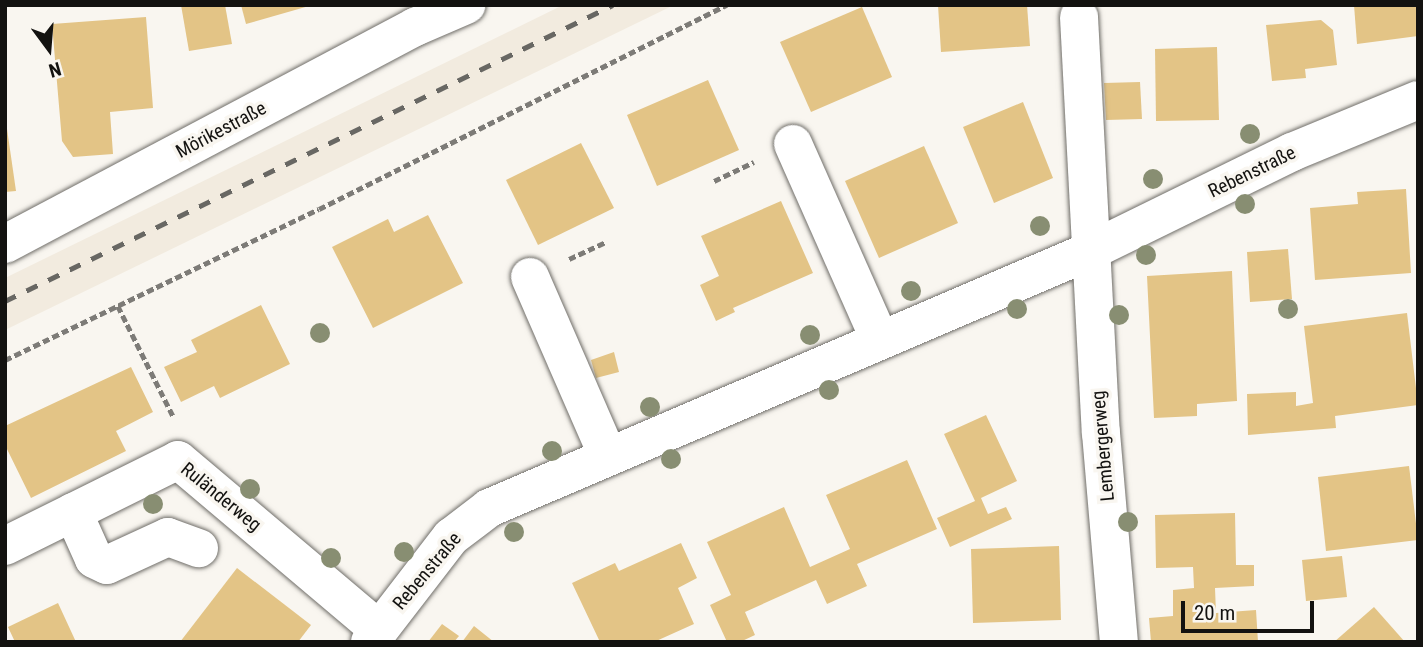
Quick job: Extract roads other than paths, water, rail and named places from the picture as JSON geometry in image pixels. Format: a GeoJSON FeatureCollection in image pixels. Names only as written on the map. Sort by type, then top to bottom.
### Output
{"type":"FeatureCollection","features":[{"type":"Feature","properties":{"kind":"street","name":"Mörikestraße"},"geometry":{"type":"LineString","coordinates":[[5,244],[410,16],[466,5]]}},
{"type":"Feature","properties":{"kind":"street"},"geometry":{"type":"LineString","coordinates":[[1079,17],[1090,251]]}},
{"type":"Feature","properties":{"kind":"street","name":"Rebenstraße"},"geometry":{"type":"LineString","coordinates":[[374,636],[451,537],[489,508],[1090,251],[1292,152],[1418,100]]}},
{"type":"Feature","properties":{"kind":"street"},"geometry":{"type":"LineString","coordinates":[[793,144],[880,340]]}},
{"type":"Feature","properties":{"kind":"street","name":"Lembergerweg"},"geometry":{"type":"LineString","coordinates":[[1090,251],[1101,433],[1119,642]]}},
{"type":"Feature","properties":{"kind":"street"},"geometry":{"type":"LineString","coordinates":[[530,276],[608,456]]}},
{"type":"Feature","properties":{"kind":"street","name":"Ruländerweg"},"geometry":{"type":"LineString","coordinates":[[5,546],[178,460],[374,636]]}},
{"type":"Feature","properties":{"kind":"street"},"geometry":{"type":"LineString","coordinates":[[73,512],[94,559],[107,565],[168,537],[199,548]]}},
{"type":"Feature","properties":{"kind":"railway"},"geometry":{"type":"LineString","coordinates":[[5,301],[613,5]]}}]}
